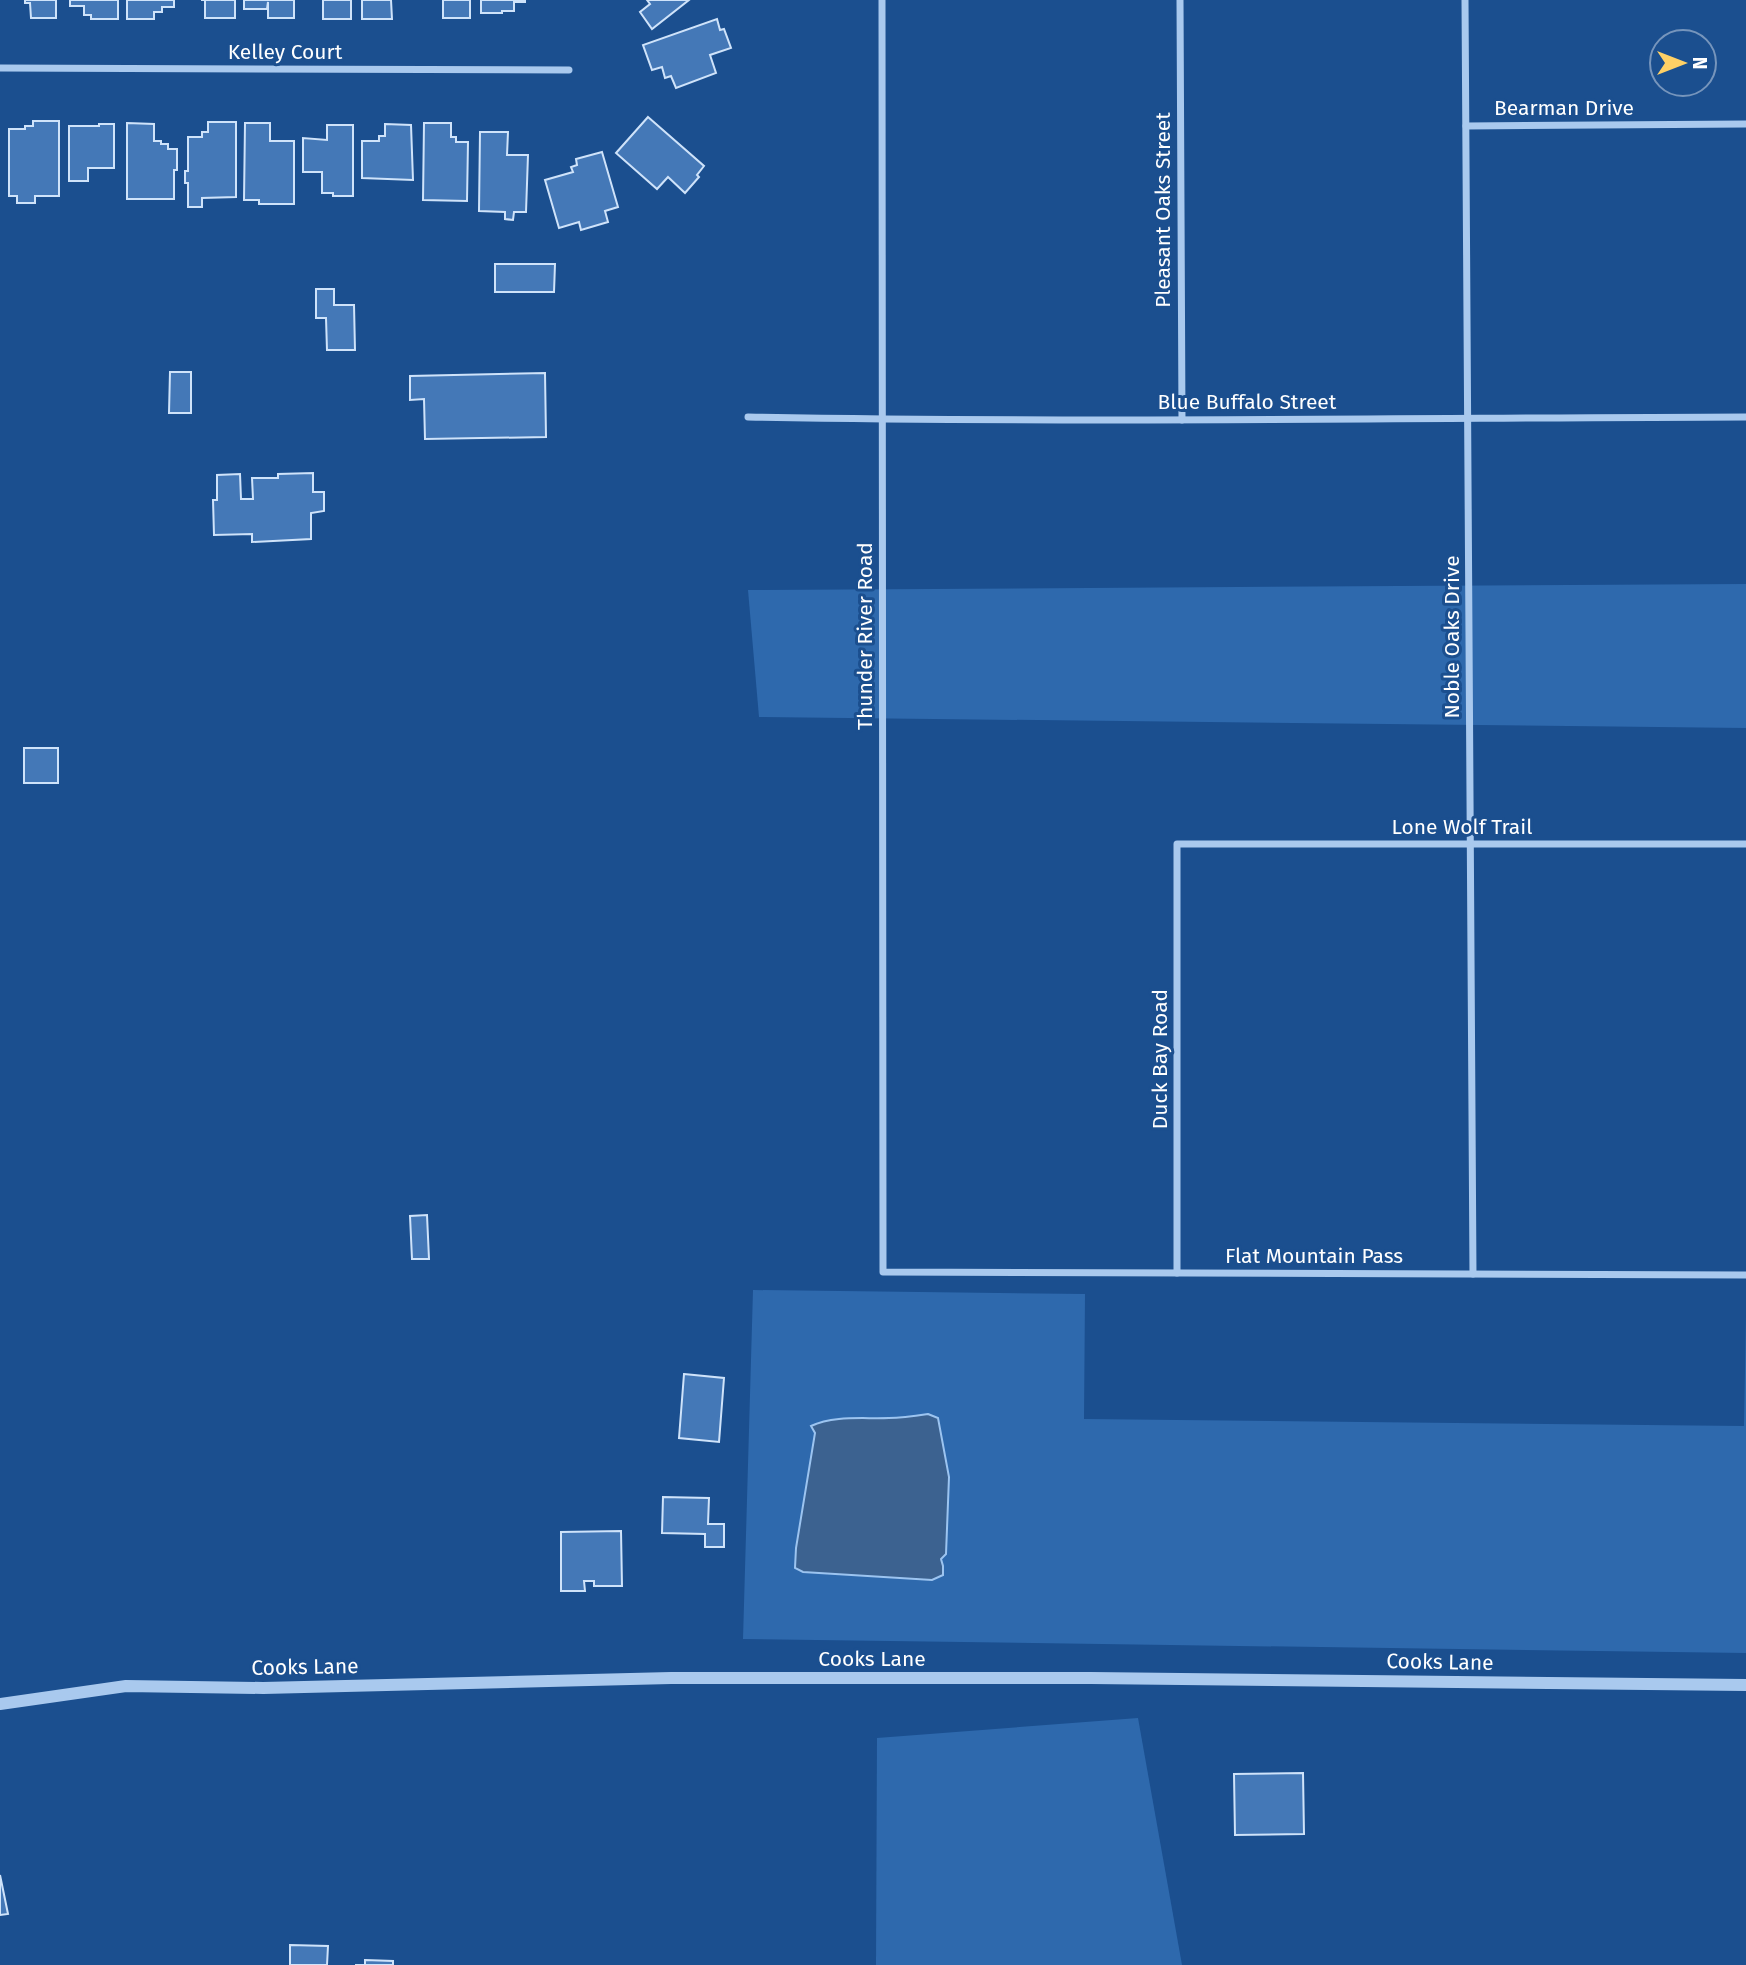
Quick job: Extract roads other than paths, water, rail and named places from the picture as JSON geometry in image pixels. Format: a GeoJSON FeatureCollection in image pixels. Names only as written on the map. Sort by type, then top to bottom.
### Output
{"type":"FeatureCollection","features":[{"type":"Feature","properties":{"kind":"street","name":"Thunder River Road"},"geometry":{"type":"LineString","coordinates":[[882,0],[883,1272]]}},
{"type":"Feature","properties":{"kind":"street","name":"Pleasant Oaks Street"},"geometry":{"type":"LineString","coordinates":[[1180,0],[1182,421]]}},
{"type":"Feature","properties":{"kind":"street","name":"Noble Oaks Drive"},"geometry":{"type":"LineString","coordinates":[[1465,0],[1473,1274]]}},
{"type":"Feature","properties":{"kind":"street","name":"Kelley Court"},"geometry":{"type":"LineString","coordinates":[[0,68],[569,70]]}},
{"type":"Feature","properties":{"kind":"street","name":"Bearman Drive"},"geometry":{"type":"LineString","coordinates":[[1466,126],[1746,124]]}},
{"type":"Feature","properties":{"kind":"street","name":"Blue Buffalo Street"},"geometry":{"type":"LineString","coordinates":[[748,417],[1182,421],[1746,417]]}},
{"type":"Feature","properties":{"kind":"street","name":"Lone Wolf Trail"},"geometry":{"type":"LineString","coordinates":[[1177,844],[1746,844]]}},
{"type":"Feature","properties":{"kind":"street","name":"Duck Bay Road"},"geometry":{"type":"LineString","coordinates":[[1177,844],[1177,1273]]}},
{"type":"Feature","properties":{"kind":"street","name":"Flat Mountain Pass"},"geometry":{"type":"LineString","coordinates":[[883,1272],[1746,1275]]}},
{"type":"Feature","properties":{"kind":"street","name":"Cooks Lane"},"geometry":{"type":"LineString","coordinates":[[0,1704],[126,1686],[263,1688],[671,1678],[1091,1678],[1746,1685]]}}]}
